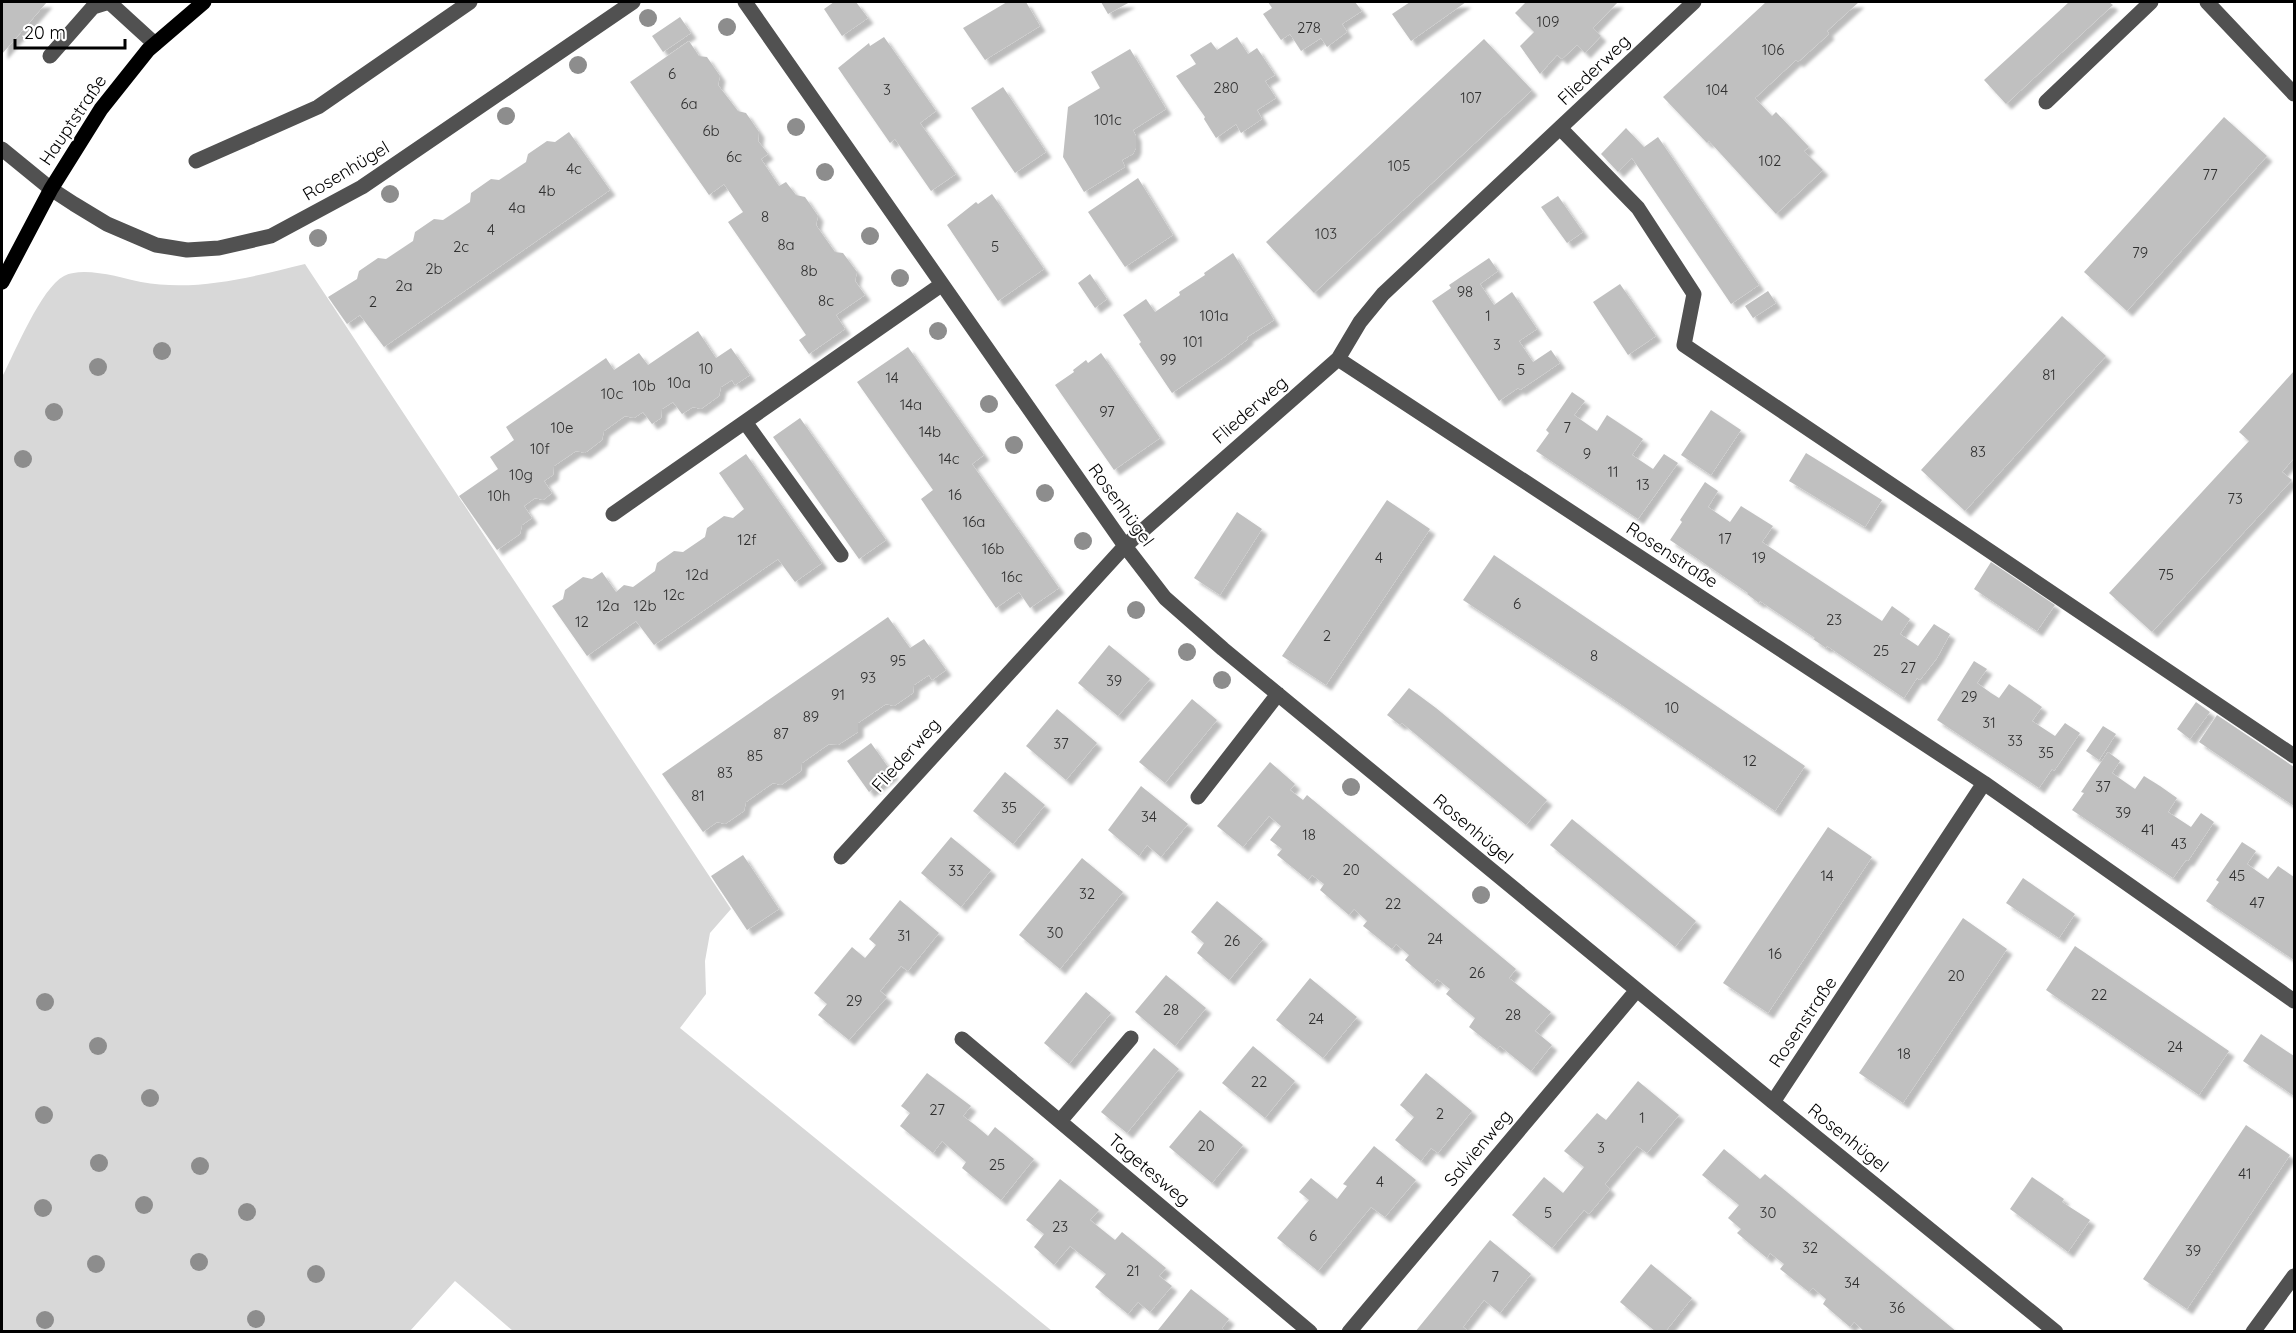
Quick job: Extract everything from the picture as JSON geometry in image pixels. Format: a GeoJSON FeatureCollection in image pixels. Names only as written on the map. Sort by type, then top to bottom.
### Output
{"type":"FeatureCollection","features":[{"type":"Feature","properties":{"kind":"main road","name":"Hauptstraße"},"geometry":{"type":"LineString","coordinates":[[2,282],[51,189],[101,109],[148,50],[204,2]]}},
{"type":"Feature","properties":{"kind":"street"},"geometry":{"type":"LineString","coordinates":[[50,56],[93,7],[110,2],[155,44]]}},
{"type":"Feature","properties":{"kind":"street"},"geometry":{"type":"LineString","coordinates":[[196,161],[318,107],[470,2]]}},
{"type":"Feature","properties":{"kind":"street","name":"Rosenhügel"},"geometry":{"type":"LineString","coordinates":[[2,148],[51,189],[107,224],[156,244],[187,250],[219,248],[271,236],[362,188],[633,2]]}},
{"type":"Feature","properties":{"kind":"street","name":"Rosenhügel"},"geometry":{"type":"LineString","coordinates":[[745,2],[941,285],[1125,546],[1165,598],[1637,990],[2056,1332]]}},
{"type":"Feature","properties":{"kind":"street","name":"Fliederweg"},"geometry":{"type":"LineString","coordinates":[[841,857],[1125,546],[1338,359],[1360,322],[1383,294],[1694,2]]}},
{"type":"Feature","properties":{"kind":"street"},"geometry":{"type":"LineString","coordinates":[[2046,102],[2151,2]]}},
{"type":"Feature","properties":{"kind":"street"},"geometry":{"type":"LineString","coordinates":[[2207,2],[2295,94]]}},
{"type":"Feature","properties":{"kind":"street"},"geometry":{"type":"LineString","coordinates":[[1561,129],[1638,208],[1694,294],[1684,345],[2295,756]]}},
{"type":"Feature","properties":{"kind":"street"},"geometry":{"type":"LineString","coordinates":[[613,514],[941,285]]}},
{"type":"Feature","properties":{"kind":"street","name":"Rosenstraße"},"geometry":{"type":"LineString","coordinates":[[1338,359],[1984,783],[2295,1001]]}},
{"type":"Feature","properties":{"kind":"street"},"geometry":{"type":"LineString","coordinates":[[745,422],[842,555]]}},
{"type":"Feature","properties":{"kind":"street"},"geometry":{"type":"LineString","coordinates":[[1198,797],[1278,694]]}},
{"type":"Feature","properties":{"kind":"street","name":"Rosenstraße"},"geometry":{"type":"LineString","coordinates":[[1773,1102],[1984,783]]}},
{"type":"Feature","properties":{"kind":"street","name":"Salvienweg"},"geometry":{"type":"LineString","coordinates":[[1349,1332],[1637,990]]}},
{"type":"Feature","properties":{"kind":"street"},"geometry":{"type":"LineString","coordinates":[[1060,1121],[1131,1038]]}},
{"type":"Feature","properties":{"kind":"street","name":"Tagetesweg"},"geometry":{"type":"LineString","coordinates":[[962,1039],[1310,1332]]}},
{"type":"Feature","properties":{"kind":"street"},"geometry":{"type":"LineString","coordinates":[[2253,1332],[2295,1276]]}},
{"type":"Feature","properties":{"kind":"shaded area"},"geometry":{"type":"Polygon","coordinates":[[[305,264],[731,909],[710,933],[705,961],[706,994],[680,1028],[1052,1331],[513,1331],[455,1281],[410,1331],[2,1331],[2,377],[46,293],[64,276],[72,273],[92,272],[141,282],[182,285],[224,282],[305,264]]]}},
{"type":"Feature","properties":{"kind":"building"},"geometry":{"type":"Polygon","coordinates":[[[2,2],[47,2],[2,54],[2,2]]]}},
{"type":"Feature","properties":{"kind":"building"},"geometry":{"type":"Polygon","coordinates":[[[834,2],[856,2],[868,18],[842,36],[824,9],[834,2]]]}},
{"type":"Feature","properties":{"kind":"building"},"geometry":{"type":"Polygon","coordinates":[[[1007,2],[1026,2],[1040,26],[985,60],[963,28],[1007,2]]]}},
{"type":"Feature","properties":{"kind":"building"},"geometry":{"type":"Polygon","coordinates":[[[1101,2],[1130,2],[1108,14],[1101,2]]]}},
{"type":"Feature","properties":{"kind":"building"},"geometry":{"type":"Polygon","coordinates":[[[1268,2],[1355,2],[1362,11],[1342,24],[1347,32],[1327,47],[1321,38],[1301,51],[1290,34],[1281,40],[1263,14],[1272,8],[1268,2]]]}},
{"type":"Feature","properties":{"kind":"building"},"geometry":{"type":"Polygon","coordinates":[[[1410,2],[1466,2],[1411,41],[1392,14],[1410,2]]]}},
{"type":"Feature","properties":{"kind":"building"},"geometry":{"type":"Polygon","coordinates":[[[1526,2],[1618,2],[1593,28],[1601,36],[1585,53],[1577,45],[1562,59],[1557,55],[1540,74],[1520,46],[1534,32],[1515,13],[1526,2]]]}},
{"type":"Feature","properties":{"kind":"building"},"geometry":{"type":"Polygon","coordinates":[[[1766,2],[1859,2],[1827,31],[1829,34],[1798,62],[1796,60],[1755,98],[1772,116],[1776,112],[1809,147],[1804,151],[1823,170],[1776,214],[1709,141],[1707,143],[1663,97],[1766,2]]]}},
{"type":"Feature","properties":{"kind":"building"},"geometry":{"type":"Polygon","coordinates":[[[2069,2],[2109,2],[2113,5],[2006,104],[1984,80],[2069,2]]]}},
{"type":"Feature","properties":{"kind":"building"},"geometry":{"type":"Polygon","coordinates":[[[680,17],[691,33],[663,52],[652,36],[680,17]]]}},
{"type":"Feature","properties":{"kind":"building"},"geometry":{"type":"Polygon","coordinates":[[[884,37],[936,111],[920,123],[956,174],[931,191],[895,139],[890,143],[838,68],[869,43],[870,46],[884,37]]]}},
{"type":"Feature","properties":{"kind":"building"},"geometry":{"type":"Polygon","coordinates":[[[1237,37],[1248,54],[1257,48],[1275,75],[1265,81],[1276,98],[1257,110],[1262,119],[1241,133],[1236,124],[1216,138],[1204,119],[1205,117],[1176,76],[1196,64],[1190,55],[1211,42],[1217,50],[1237,37]]]}},
{"type":"Feature","properties":{"kind":"building"},"geometry":{"type":"Polygon","coordinates":[[[1484,39],[1532,90],[1314,293],[1266,242],[1484,39]]]}},
{"type":"Feature","properties":{"kind":"building"},"geometry":{"type":"Polygon","coordinates":[[[689,41],[699,56],[707,57],[720,76],[718,85],[738,111],[746,113],[759,132],[758,141],[768,154],[761,159],[779,186],[786,182],[796,195],[805,197],[818,216],[816,225],[825,238],[835,252],[843,253],[857,272],[855,281],[865,295],[836,315],[845,329],[809,354],[799,340],[806,335],[728,222],[743,212],[724,184],[709,195],[630,82],[689,41]]]}},
{"type":"Feature","properties":{"kind":"building"},"geometry":{"type":"Polygon","coordinates":[[[1130,49],[1166,109],[1133,130],[1136,136],[1136,148],[1133,154],[1122,160],[1125,167],[1084,192],[1063,157],[1068,107],[1100,88],[1091,72],[1130,49]]]}},
{"type":"Feature","properties":{"kind":"building"},"geometry":{"type":"Polygon","coordinates":[[[1003,87],[1046,152],[1015,173],[971,108],[1003,87]]]}},
{"type":"Feature","properties":{"kind":"building"},"geometry":{"type":"Polygon","coordinates":[[[2224,117],[2267,156],[2127,311],[2084,272],[2224,117]]]}},
{"type":"Feature","properties":{"kind":"building"},"geometry":{"type":"Polygon","coordinates":[[[1626,128],[1644,147],[1658,137],[1759,285],[1731,304],[1632,158],[1618,172],[1601,154],[1626,128]]]}},
{"type":"Feature","properties":{"kind":"building"},"geometry":{"type":"Polygon","coordinates":[[[569,132],[610,190],[384,347],[360,315],[347,324],[328,297],[357,279],[359,271],[378,258],[386,259],[413,241],[415,232],[434,219],[443,220],[470,202],[471,193],[491,179],[499,180],[526,162],[528,154],[547,141],[555,142],[569,132]]]}},
{"type":"Feature","properties":{"kind":"building"},"geometry":{"type":"Polygon","coordinates":[[[1138,178],[1173,235],[1125,267],[1088,212],[1138,178]]]}},
{"type":"Feature","properties":{"kind":"building"},"geometry":{"type":"Polygon","coordinates":[[[992,194],[1044,269],[998,301],[947,225],[976,202],[978,204],[992,194]]]}},
{"type":"Feature","properties":{"kind":"building"},"geometry":{"type":"Polygon","coordinates":[[[1558,196],[1583,232],[1567,243],[1541,207],[1558,196]]]}},
{"type":"Feature","properties":{"kind":"building"},"geometry":{"type":"Polygon","coordinates":[[[1233,253],[1274,320],[1247,337],[1248,339],[1223,358],[1172,393],[1139,344],[1141,342],[1123,315],[1146,299],[1155,312],[1233,253]]]}},
{"type":"Feature","properties":{"kind":"building"},"geometry":{"type":"Polygon","coordinates":[[[1489,258],[1498,271],[1480,284],[1494,305],[1512,292],[1537,329],[1519,341],[1533,362],[1551,350],[1560,363],[1499,401],[1432,301],[1451,288],[1449,285],[1489,258]]]}},
{"type":"Feature","properties":{"kind":"building"},"geometry":{"type":"Polygon","coordinates":[[[1090,274],[1107,299],[1095,308],[1078,283],[1090,274]]]}},
{"type":"Feature","properties":{"kind":"building"},"geometry":{"type":"Polygon","coordinates":[[[1620,284],[1656,336],[1628,355],[1593,302],[1620,284]]]}},
{"type":"Feature","properties":{"kind":"building"},"geometry":{"type":"Polygon","coordinates":[[[1768,291],[1776,303],[1753,318],[1745,306],[1768,291]]]}},
{"type":"Feature","properties":{"kind":"building"},"geometry":{"type":"Polygon","coordinates":[[[2062,316],[2106,356],[1965,511],[1921,470],[2062,316]]]}},
{"type":"Feature","properties":{"kind":"building"},"geometry":{"type":"Polygon","coordinates":[[[698,331],[716,358],[731,348],[750,375],[735,385],[732,380],[721,387],[719,396],[701,409],[693,407],[682,414],[673,402],[662,409],[661,418],[652,424],[643,412],[634,418],[625,416],[604,431],[602,440],[585,453],[576,451],[554,466],[553,475],[544,481],[552,493],[543,500],[535,498],[524,506],[532,518],[522,525],[520,534],[497,550],[459,496],[498,469],[490,457],[514,440],[506,427],[606,358],[614,370],[639,353],[648,365],[698,331]]]}},
{"type":"Feature","properties":{"kind":"building"},"geometry":{"type":"Polygon","coordinates":[[[908,347],[984,455],[972,464],[1059,588],[1030,608],[1019,592],[996,608],[921,499],[933,490],[857,382],[908,347]]]}},
{"type":"Feature","properties":{"kind":"building"},"geometry":{"type":"Polygon","coordinates":[[[1101,353],[1160,438],[1114,470],[1055,385],[1074,372],[1073,370],[1086,360],[1088,363],[1101,353]]]}},
{"type":"Feature","properties":{"kind":"building"},"geometry":{"type":"Polygon","coordinates":[[[2294,371],[2294,458],[2282,472],[2292,480],[2152,632],[2109,593],[2249,441],[2239,432],[2294,371]]]}},
{"type":"Feature","properties":{"kind":"building"},"geometry":{"type":"Polygon","coordinates":[[[1572,392],[1585,401],[1574,415],[1597,431],[1607,415],[1643,439],[1632,455],[1653,469],[1664,454],[1678,463],[1638,519],[1536,451],[1549,433],[1546,430],[1572,392]]]}},
{"type":"Feature","properties":{"kind":"building"},"geometry":{"type":"Polygon","coordinates":[[[1711,410],[1741,430],[1711,475],[1681,455],[1711,410]]]}},
{"type":"Feature","properties":{"kind":"building"},"geometry":{"type":"Polygon","coordinates":[[[800,418],[886,540],[859,559],[773,437],[800,418]]]}},
{"type":"Feature","properties":{"kind":"building"},"geometry":{"type":"Polygon","coordinates":[[[1806,453],[1882,500],[1865,527],[1789,481],[1806,453]]]}},
{"type":"Feature","properties":{"kind":"building"},"geometry":{"type":"Polygon","coordinates":[[[746,454],[822,563],[795,582],[778,559],[654,645],[636,621],[587,656],[552,606],[563,599],[565,590],[583,577],[592,579],[602,572],[616,592],[624,585],[633,587],[655,571],[657,563],[674,551],[683,552],[705,537],[707,528],[724,516],[733,518],[744,509],[719,473],[746,454]]]}},
{"type":"Feature","properties":{"kind":"building"},"geometry":{"type":"Polygon","coordinates":[[[1705,482],[1718,491],[1708,507],[1730,522],[1741,506],[1773,526],[1762,542],[1882,621],[1892,606],[1910,619],[1900,634],[1918,646],[1934,624],[1950,634],[1937,658],[1920,680],[1917,678],[1904,698],[1827,646],[1826,648],[1760,601],[1759,603],[1748,593],[1670,540],[1705,482]]]}},
{"type":"Feature","properties":{"kind":"building"},"geometry":{"type":"Polygon","coordinates":[[[1387,500],[1430,529],[1326,685],[1282,656],[1387,500]]]}},
{"type":"Feature","properties":{"kind":"building"},"geometry":{"type":"Polygon","coordinates":[[[1237,512],[1262,529],[1220,595],[1194,578],[1237,512]]]}},
{"type":"Feature","properties":{"kind":"building"},"geometry":{"type":"Polygon","coordinates":[[[1494,555],[1805,766],[1775,811],[1619,703],[1463,600],[1494,555]]]}},
{"type":"Feature","properties":{"kind":"building"},"geometry":{"type":"Polygon","coordinates":[[[1991,562],[2055,605],[2037,631],[1974,589],[1991,562]]]}},
{"type":"Feature","properties":{"kind":"building"},"geometry":{"type":"Polygon","coordinates":[[[888,617],[910,648],[924,639],[946,670],[932,680],[929,675],[914,685],[913,693],[894,706],[886,704],[858,723],[858,732],[838,745],[829,744],[802,763],[801,771],[781,785],[773,783],[746,802],[744,811],[725,824],[717,822],[703,832],[662,774],[888,617]]]}},
{"type":"Feature","properties":{"kind":"building"},"geometry":{"type":"Polygon","coordinates":[[[1109,645],[1150,679],[1118,716],[1078,683],[1109,645]]]}},
{"type":"Feature","properties":{"kind":"building"},"geometry":{"type":"Polygon","coordinates":[[[1974,661],[1987,669],[1977,683],[1991,693],[1999,698],[2009,684],[2042,707],[2032,721],[2055,736],[2065,723],[2080,733],[2054,771],[2052,769],[2039,788],[1937,720],[1974,661]]]}},
{"type":"Feature","properties":{"kind":"building"},"geometry":{"type":"Polygon","coordinates":[[[1409,688],[1547,800],[1526,825],[1402,723],[1400,725],[1387,715],[1409,688]]]}},
{"type":"Feature","properties":{"kind":"building"},"geometry":{"type":"Polygon","coordinates":[[[1192,699],[1217,720],[1165,783],[1139,762],[1192,699]]]}},
{"type":"Feature","properties":{"kind":"building"},"geometry":{"type":"Polygon","coordinates":[[[2196,702],[2210,712],[2190,739],[2177,729],[2196,702]]]}},
{"type":"Feature","properties":{"kind":"building"},"geometry":{"type":"Polygon","coordinates":[[[1057,709],[1097,743],[1066,780],[1026,746],[1057,709]]]}},
{"type":"Feature","properties":{"kind":"building"},"geometry":{"type":"Polygon","coordinates":[[[2217,715],[2294,767],[2294,806],[2199,742],[2217,715]]]}},
{"type":"Feature","properties":{"kind":"building"},"geometry":{"type":"Polygon","coordinates":[[[2103,726],[2116,734],[2099,760],[2086,751],[2103,726]]]}},
{"type":"Feature","properties":{"kind":"building"},"geometry":{"type":"Polygon","coordinates":[[[871,743],[893,774],[869,792],[847,761],[871,743]]]}},
{"type":"Feature","properties":{"kind":"building"},"geometry":{"type":"Polygon","coordinates":[[[2108,752],[2120,761],[2112,773],[2135,789],[2144,776],[2177,798],[2168,812],[2191,827],[2201,813],[2214,822],[2188,861],[2186,860],[2173,878],[2072,810],[2084,793],[2081,792],[2108,752]]]}},
{"type":"Feature","properties":{"kind":"building"},"geometry":{"type":"Polygon","coordinates":[[[1270,762],[1295,784],[1290,790],[1303,800],[1307,795],[1516,969],[1509,978],[1551,1012],[1535,1031],[1552,1045],[1531,1071],[1500,1046],[1497,1049],[1469,1027],[1475,1018],[1446,994],[1450,989],[1437,979],[1433,984],[1405,960],[1409,955],[1396,944],[1392,949],[1363,926],[1367,921],[1354,909],[1349,915],[1320,890],[1324,884],[1312,875],[1308,880],[1277,855],[1282,849],[1270,840],[1281,826],[1269,816],[1243,847],[1217,826],[1270,762]]]}},
{"type":"Feature","properties":{"kind":"building"},"geometry":{"type":"Polygon","coordinates":[[[1005,772],[1045,805],[1013,844],[973,811],[1005,772]]]}},
{"type":"Feature","properties":{"kind":"building"},"geometry":{"type":"Polygon","coordinates":[[[1141,786],[1188,824],[1161,857],[1147,845],[1139,856],[1108,830],[1141,786]]]}},
{"type":"Feature","properties":{"kind":"building"},"geometry":{"type":"Polygon","coordinates":[[[1572,819],[1696,921],[1675,947],[1550,845],[1572,819]]]}},
{"type":"Feature","properties":{"kind":"building"},"geometry":{"type":"Polygon","coordinates":[[[1828,827],[1872,857],[1768,1013],[1723,983],[1828,827]]]}},
{"type":"Feature","properties":{"kind":"building"},"geometry":{"type":"Polygon","coordinates":[[[951,837],[991,870],[961,907],[921,873],[951,837]]]}},
{"type":"Feature","properties":{"kind":"building"},"geometry":{"type":"Polygon","coordinates":[[[2242,842],[2256,851],[2247,864],[2268,879],[2278,866],[2294,877],[2294,960],[2206,901],[2219,882],[2216,880],[2242,842]]]}},
{"type":"Feature","properties":{"kind":"building"},"geometry":{"type":"Polygon","coordinates":[[[743,855],[779,909],[747,930],[711,876],[743,855]]]}},
{"type":"Feature","properties":{"kind":"building"},"geometry":{"type":"Polygon","coordinates":[[[1082,858],[1123,892],[1060,969],[1019,935],[1082,858]]]}},
{"type":"Feature","properties":{"kind":"building"},"geometry":{"type":"Polygon","coordinates":[[[2023,878],[2075,914],[2059,938],[2006,903],[2023,878]]]}},
{"type":"Feature","properties":{"kind":"building"},"geometry":{"type":"Polygon","coordinates":[[[900,900],[939,933],[908,971],[901,966],[880,991],[887,997],[849,1040],[818,1015],[827,1004],[814,993],[852,947],[865,958],[876,945],[869,939],[900,900]]]}},
{"type":"Feature","properties":{"kind":"building"},"geometry":{"type":"Polygon","coordinates":[[[1217,901],[1263,939],[1229,980],[1197,953],[1204,943],[1191,932],[1217,901]]]}},
{"type":"Feature","properties":{"kind":"building"},"geometry":{"type":"Polygon","coordinates":[[[1963,918],[2007,949],[1903,1103],[1859,1073],[1963,918]]]}},
{"type":"Feature","properties":{"kind":"building"},"geometry":{"type":"Polygon","coordinates":[[[2075,946],[2229,1051],[2199,1095],[2046,990],[2075,946]]]}},
{"type":"Feature","properties":{"kind":"building"},"geometry":{"type":"Polygon","coordinates":[[[1166,975],[1206,1008],[1175,1046],[1135,1012],[1166,975]]]}},
{"type":"Feature","properties":{"kind":"building"},"geometry":{"type":"Polygon","coordinates":[[[1310,978],[1357,1017],[1323,1058],[1276,1020],[1310,978]]]}},
{"type":"Feature","properties":{"kind":"building"},"geometry":{"type":"Polygon","coordinates":[[[1086,992],[1111,1013],[1069,1064],[1044,1043],[1086,992]]]}},
{"type":"Feature","properties":{"kind":"building"},"geometry":{"type":"Polygon","coordinates":[[[2261,1034],[2294,1056],[2294,1096],[2243,1061],[2261,1034]]]}},
{"type":"Feature","properties":{"kind":"building"},"geometry":{"type":"Polygon","coordinates":[[[1253,1046],[1295,1081],[1265,1118],[1222,1083],[1253,1046]]]}},
{"type":"Feature","properties":{"kind":"building"},"geometry":{"type":"Polygon","coordinates":[[[1154,1048],[1179,1069],[1127,1133],[1101,1112],[1154,1048]]]}},
{"type":"Feature","properties":{"kind":"building"},"geometry":{"type":"Polygon","coordinates":[[[927,1073],[971,1106],[963,1116],[988,1136],[995,1127],[1034,1159],[1001,1200],[962,1168],[966,1162],[942,1141],[933,1153],[900,1126],[910,1113],[901,1106],[927,1073]]]}},
{"type":"Feature","properties":{"kind":"building"},"geometry":{"type":"Polygon","coordinates":[[[1426,1073],[1472,1111],[1438,1153],[1431,1148],[1421,1161],[1395,1140],[1414,1117],[1400,1105],[1426,1073]]]}},
{"type":"Feature","properties":{"kind":"building"},"geometry":{"type":"Polygon","coordinates":[[[1638,1081],[1679,1115],[1647,1153],[1637,1146],[1605,1184],[1610,1189],[1589,1214],[1584,1210],[1552,1248],[1512,1215],[1544,1177],[1563,1193],[1584,1167],[1564,1151],[1597,1113],[1606,1120],[1638,1081]]]}},
{"type":"Feature","properties":{"kind":"building"},"geometry":{"type":"Polygon","coordinates":[[[1200,1110],[1243,1145],[1212,1183],[1169,1147],[1200,1110]]]}},
{"type":"Feature","properties":{"kind":"building"},"geometry":{"type":"Polygon","coordinates":[[[2246,1125],[2290,1155],[2187,1309],[2143,1279],[2246,1125]]]}},
{"type":"Feature","properties":{"kind":"building"},"geometry":{"type":"Polygon","coordinates":[[[1374,1146],[1416,1180],[1385,1217],[1371,1207],[1318,1271],[1277,1238],[1309,1200],[1299,1192],[1311,1178],[1337,1199],[1347,1186],[1343,1184],[1374,1146]]]}},
{"type":"Feature","properties":{"kind":"building"},"geometry":{"type":"Polygon","coordinates":[[[1724,1149],[1760,1179],[1765,1174],[1957,1332],[1865,1332],[1854,1322],[1850,1327],[1823,1304],[1826,1299],[1813,1288],[1809,1292],[1780,1269],[1784,1264],[1770,1253],[1767,1258],[1737,1233],[1741,1229],[1728,1218],[1739,1205],[1702,1175],[1724,1149]]]}},
{"type":"Feature","properties":{"kind":"building"},"geometry":{"type":"Polygon","coordinates":[[[2032,1177],[2064,1199],[2062,1202],[2090,1220],[2068,1252],[2010,1209],[2032,1177]]]}},
{"type":"Feature","properties":{"kind":"building"},"geometry":{"type":"Polygon","coordinates":[[[1060,1179],[1099,1210],[1090,1220],[1115,1240],[1122,1232],[1166,1268],[1159,1276],[1172,1286],[1150,1312],[1138,1302],[1128,1314],[1095,1287],[1106,1274],[1070,1246],[1054,1265],[1034,1247],[1044,1234],[1026,1220],[1060,1179]]]}},
{"type":"Feature","properties":{"kind":"building"},"geometry":{"type":"Polygon","coordinates":[[[1490,1240],[1531,1274],[1500,1313],[1484,1300],[1463,1327],[1469,1332],[1415,1332],[1490,1240]]]}},
{"type":"Feature","properties":{"kind":"building"},"geometry":{"type":"Polygon","coordinates":[[[1651,1264],[1692,1298],[1665,1332],[1656,1332],[1620,1302],[1651,1264]]]}},
{"type":"Feature","properties":{"kind":"building"},"geometry":{"type":"Polygon","coordinates":[[[1191,1289],[1229,1319],[1222,1328],[1226,1332],[1158,1330],[1191,1289]]]}}]}
